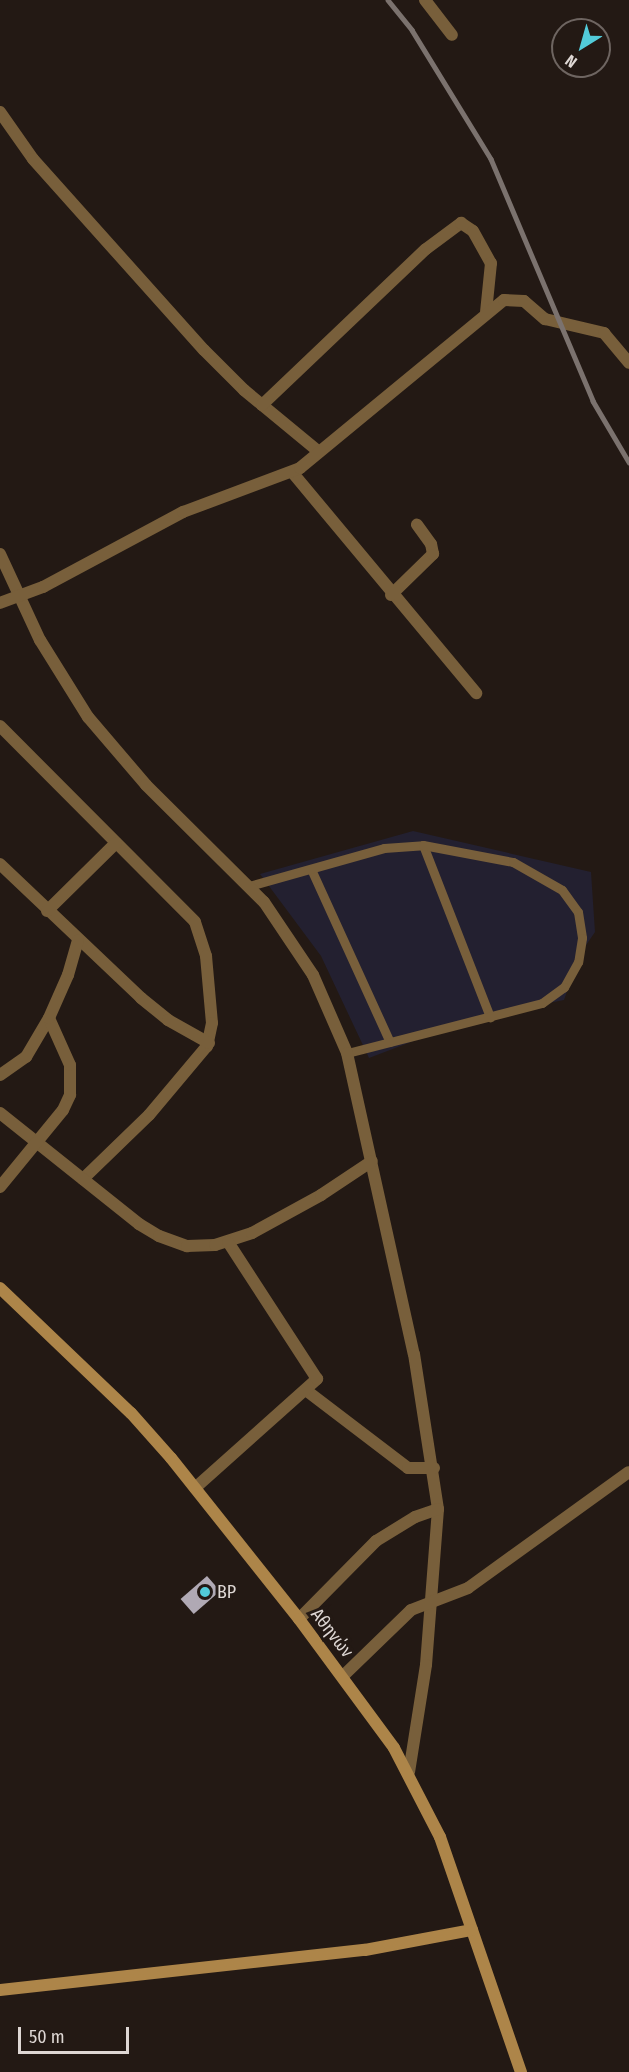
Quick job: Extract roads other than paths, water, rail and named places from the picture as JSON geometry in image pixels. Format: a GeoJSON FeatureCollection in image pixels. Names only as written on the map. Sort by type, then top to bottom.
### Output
{"type":"FeatureCollection","features":[{"type":"Feature","properties":{"kind":"main road","name":"Αθηνών"},"geometry":{"type":"LineString","coordinates":[[0,1288],[131,1413],[195,1488],[343,1676],[409,1772],[440,1837],[521,2072]]}},
{"type":"Feature","properties":{"kind":"main road"},"geometry":{"type":"LineString","coordinates":[[0,1990],[365,1950],[472,1930]]}},
{"type":"Feature","properties":{"kind":"street"},"geometry":{"type":"LineString","coordinates":[[425,0],[452,35]]}},
{"type":"Feature","properties":{"kind":"street"},"geometry":{"type":"LineString","coordinates":[[0,112],[42,169],[204,350],[262,405],[318,451]]}},
{"type":"Feature","properties":{"kind":"street"},"geometry":{"type":"LineString","coordinates":[[262,405],[426,249],[461,223],[473,231],[491,263],[486,312]]}},
{"type":"Feature","properties":{"kind":"street"},"geometry":{"type":"LineString","coordinates":[[0,603],[20,597],[168,519],[292,472],[486,312],[504,300],[521,300],[545,319],[604,333],[629,363]]}},
{"type":"Feature","properties":{"kind":"street"},"geometry":{"type":"LineString","coordinates":[[292,472],[391,595],[476,693]]}},
{"type":"Feature","properties":{"kind":"street"},"geometry":{"type":"LineString","coordinates":[[391,595],[433,554],[431,544],[417,525]]}},
{"type":"Feature","properties":{"kind":"street"},"geometry":{"type":"LineString","coordinates":[[0,554],[63,680],[102,735],[162,801],[249,886],[313,975],[347,1053],[372,1161],[434,1468],[438,1509],[433,1600],[409,1772]]}},
{"type":"Feature","properties":{"kind":"street"},"geometry":{"type":"LineString","coordinates":[[0,726],[198,926],[209,985],[209,1043],[149,1115],[83,1179]]}},
{"type":"Feature","properties":{"kind":"street"},"geometry":{"type":"LineString","coordinates":[[47,911],[116,843]]}},
{"type":"Feature","properties":{"kind":"street"},"geometry":{"type":"LineString","coordinates":[[0,864],[47,911],[154,1009],[209,1043]]}},
{"type":"Feature","properties":{"kind":"street"},"geometry":{"type":"LineString","coordinates":[[0,1076],[26,1057],[49,1018],[70,970],[78,940]]}},
{"type":"Feature","properties":{"kind":"street"},"geometry":{"type":"LineString","coordinates":[[0,1187],[63,1110],[72,1082],[64,1048],[49,1018]]}},
{"type":"Feature","properties":{"kind":"street"},"geometry":{"type":"LineString","coordinates":[[0,1113],[139,1224],[167,1240],[200,1246],[228,1242],[287,1215],[372,1161]]}},
{"type":"Feature","properties":{"kind":"street"},"geometry":{"type":"LineString","coordinates":[[195,1488],[316,1382],[315,1373],[228,1242]]}},
{"type":"Feature","properties":{"kind":"street"},"geometry":{"type":"LineString","coordinates":[[307,1392],[408,1468],[434,1468]]}},
{"type":"Feature","properties":{"kind":"street"},"geometry":{"type":"LineString","coordinates":[[343,1676],[403,1616],[433,1600],[468,1588],[629,1472]]}},
{"type":"Feature","properties":{"kind":"street"},"geometry":{"type":"LineString","coordinates":[[299,1619],[376,1541],[415,1517],[438,1509]]}},
{"type":"Feature","properties":{"kind":"lane"},"geometry":{"type":"LineString","coordinates":[[249,886],[384,848],[423,845],[513,862],[562,890],[578,912],[582,938],[578,962],[564,987],[542,1003],[347,1053]]}},
{"type":"Feature","properties":{"kind":"lane"},"geometry":{"type":"LineString","coordinates":[[423,845],[490,1017]]}},
{"type":"Feature","properties":{"kind":"lane"},"geometry":{"type":"LineString","coordinates":[[311,869],[390,1042]]}},
{"type":"Feature","properties":{"kind":"railway"},"geometry":{"type":"LineString","coordinates":[[388,0],[412,30],[491,159],[593,401],[629,462]]}},
{"type":"Feature","properties":{"kind":"place","name":"BP"},"geometry":{"type":"Point","coordinates":[205,1592]}}]}
